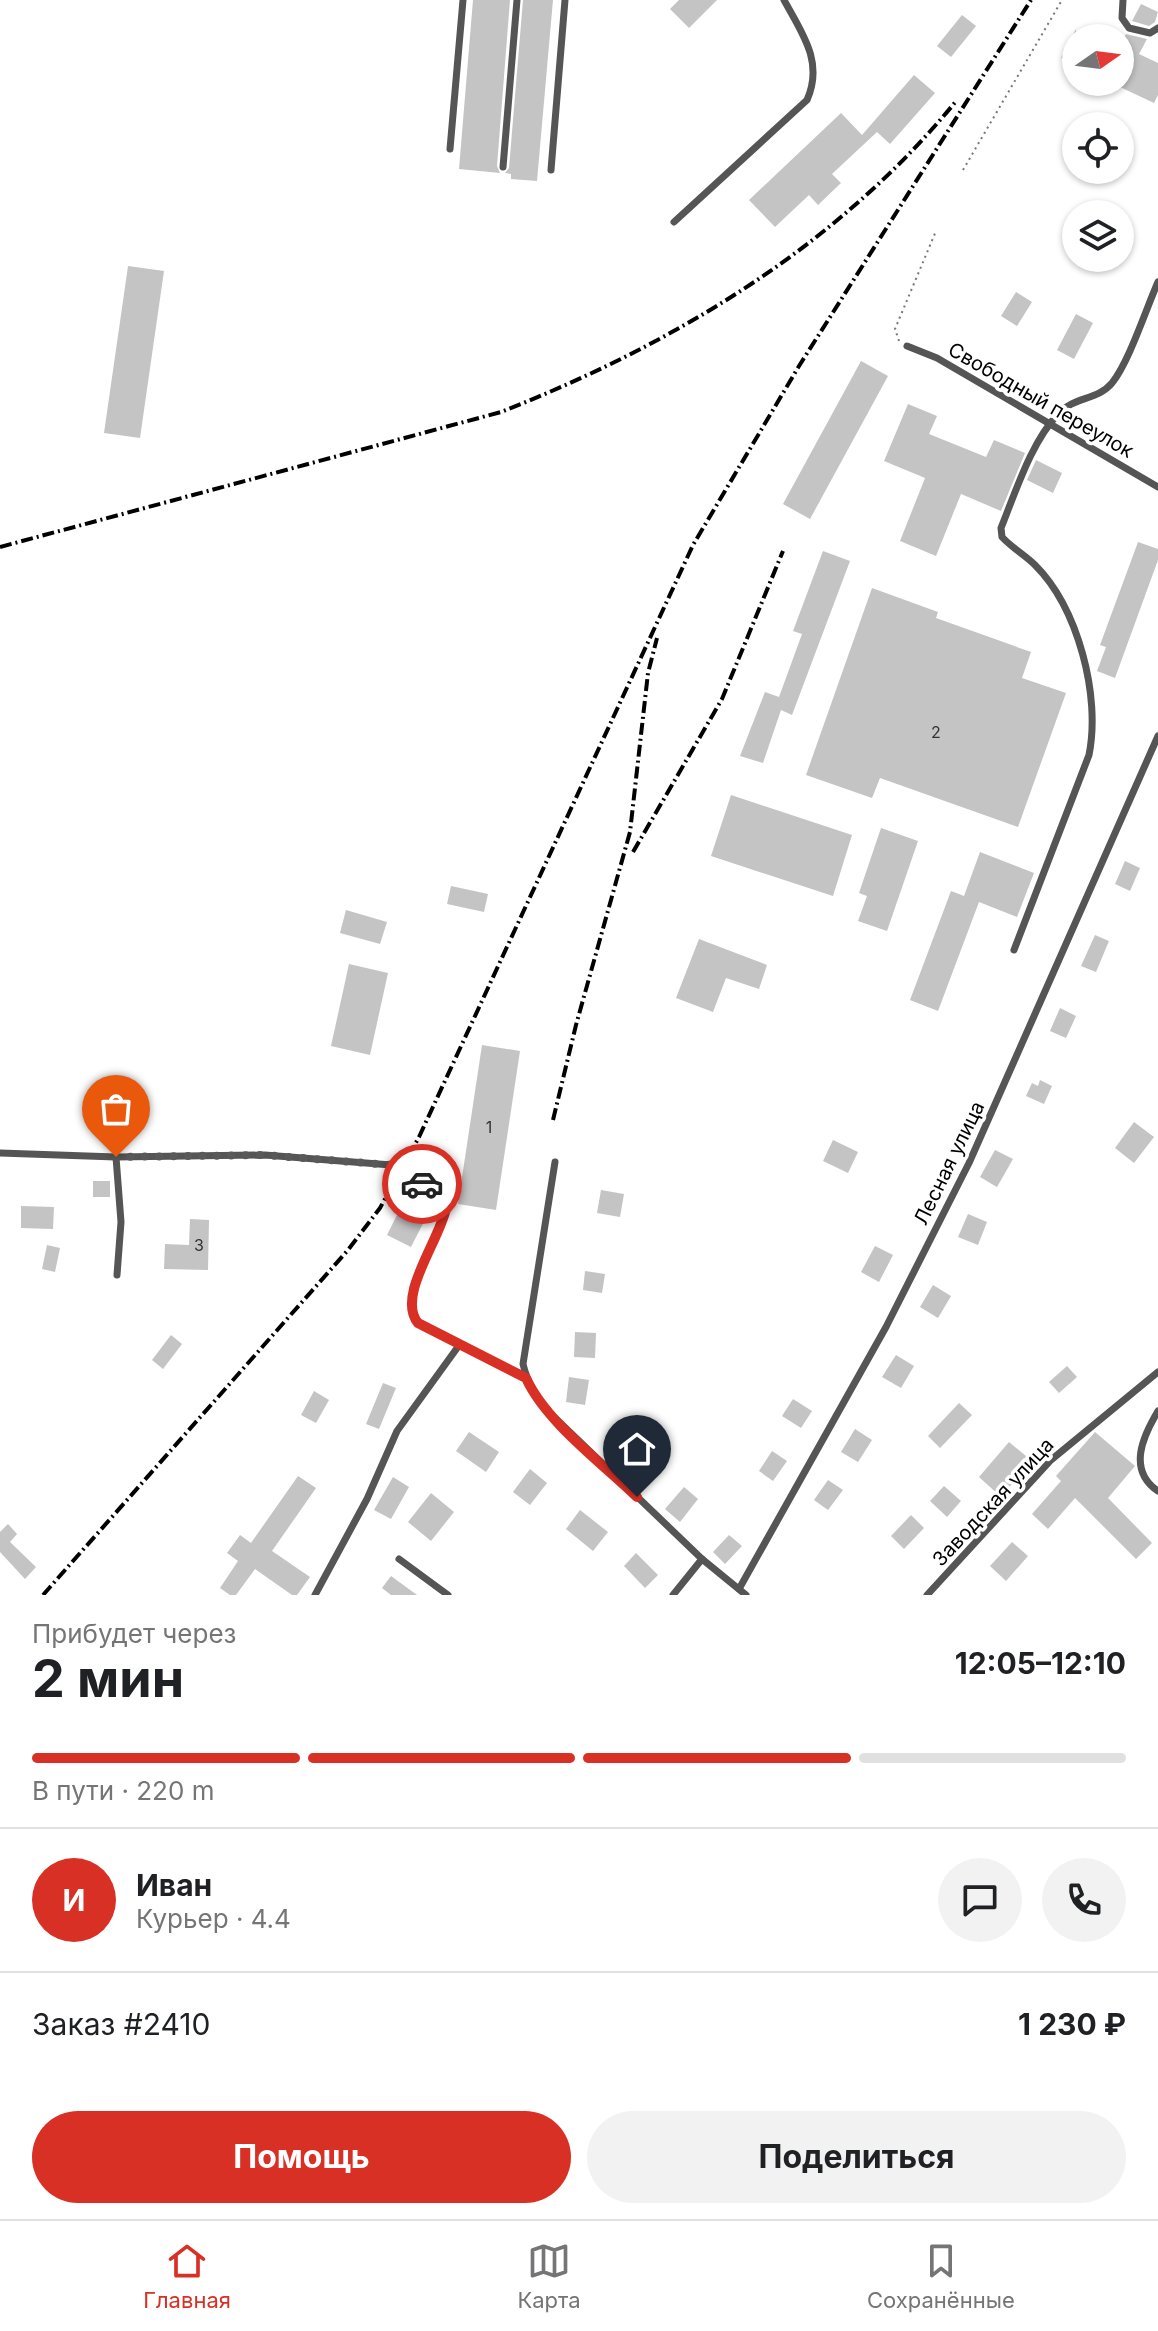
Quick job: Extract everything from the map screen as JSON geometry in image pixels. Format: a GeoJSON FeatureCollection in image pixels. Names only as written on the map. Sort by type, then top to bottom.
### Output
{"type":"FeatureCollection","features":[{"type":"Feature","properties":{"kind":"lane"},"geometry":{"type":"LineString","coordinates":[[450,149],[463,0]]}},
{"type":"Feature","properties":{"kind":"lane"},"geometry":{"type":"LineString","coordinates":[[503,167],[517,0]]}},
{"type":"Feature","properties":{"kind":"lane"},"geometry":{"type":"LineString","coordinates":[[551,170],[565,0]]}},
{"type":"Feature","properties":{"kind":"lane"},"geometry":{"type":"LineString","coordinates":[[674,222],[807,100],[815,77],[814,62],[784,0]]}},
{"type":"Feature","properties":{"kind":"lane"},"geometry":{"type":"LineString","coordinates":[[1123,0],[1122,18],[1129,28],[1150,33],[1158,28]]}},
{"type":"Feature","properties":{"kind":"lane"},"geometry":{"type":"LineString","coordinates":[[1014,950],[1089,755],[1095,727],[1092,692],[1084,660],[1057,595],[1036,566],[1002,537],[1001,528],[1018,486],[1050,425],[1067,406],[1110,386],[1158,282]]}},
{"type":"Feature","properties":{"kind":"lane","name":"Свободный переулок"},"geometry":{"type":"LineString","coordinates":[[907,346],[937,358],[1158,487]]}},
{"type":"Feature","properties":{"kind":"lane","name":"Лесная улица"},"geometry":{"type":"LineString","coordinates":[[743,1592],[886,1327],[969,1163],[1158,736]]}},
{"type":"Feature","properties":{"kind":"lane"},"geometry":{"type":"LineString","coordinates":[[0,1153],[116,1157],[265,1155],[391,1165],[443,1201],[444,1218],[409,1306],[418,1323],[526,1378]]}},
{"type":"Feature","properties":{"kind":"lane"},"geometry":{"type":"LineString","coordinates":[[116,1157],[121,1222],[117,1275]]}},
{"type":"Feature","properties":{"kind":"lane"},"geometry":{"type":"LineString","coordinates":[[555,1162],[523,1364],[526,1378],[534,1395],[551,1414],[702,1559],[743,1592]]}},
{"type":"Feature","properties":{"kind":"lane"},"geometry":{"type":"LineString","coordinates":[[315,1595],[367,1499],[397,1431],[460,1344]]}},
{"type":"Feature","properties":{"kind":"lane","name":"Заводская улица"},"geometry":{"type":"LineString","coordinates":[[927,1595],[1051,1460],[1158,1372]]}},
{"type":"Feature","properties":{"kind":"lane"},"geometry":{"type":"LineString","coordinates":[[1158,1411],[1139,1450],[1141,1466],[1158,1491]]}},
{"type":"Feature","properties":{"kind":"lane"},"geometry":{"type":"LineString","coordinates":[[399,1559],[448,1595]]}},
{"type":"Feature","properties":{"kind":"lane"},"geometry":{"type":"LineString","coordinates":[[673,1595],[702,1559]]}},
{"type":"Feature","properties":{"kind":"path"},"geometry":{"type":"LineString","coordinates":[[963,170],[1062,0]]}},
{"type":"Feature","properties":{"kind":"path"},"geometry":{"type":"LineString","coordinates":[[907,346],[895,336],[895,329],[936,231]]}},
{"type":"Feature","properties":{"kind":"building"},"geometry":{"type":"Polygon","coordinates":[[[473,0],[510,0],[497,166],[500,173],[459,169],[473,0]]]}},
{"type":"Feature","properties":{"kind":"building"},"geometry":{"type":"Polygon","coordinates":[[[523,0],[553,0],[537,181],[511,179],[511,174],[505,173],[509,168],[523,0]]]}},
{"type":"Feature","properties":{"kind":"building"},"geometry":{"type":"Polygon","coordinates":[[[679,0],[717,0],[689,28],[670,9],[679,0]]]}},
{"type":"Feature","properties":{"kind":"building"},"geometry":{"type":"Polygon","coordinates":[[[1141,4],[1158,12],[1155,22],[1149,26],[1132,21],[1141,4]]]}},
{"type":"Feature","properties":{"kind":"building"},"geometry":{"type":"Polygon","coordinates":[[[962,15],[976,26],[951,57],[937,46],[962,15]]]}},
{"type":"Feature","properties":{"kind":"building"},"geometry":{"type":"Polygon","coordinates":[[[1134,36],[1147,39],[1139,54],[1158,63],[1158,95],[1154,103],[1134,94],[1134,36]]]}},
{"type":"Feature","properties":{"kind":"building"},"geometry":{"type":"Polygon","coordinates":[[[914,75],[935,93],[890,144],[877,132],[832,174],[841,183],[818,205],[809,195],[775,227],[749,200],[841,113],[862,135],[914,75]]]}},
{"type":"Feature","properties":{"kind":"building"},"geometry":{"type":"Polygon","coordinates":[[[128,266],[164,271],[140,438],[104,433],[128,266]]]}},
{"type":"Feature","properties":{"kind":"building"},"geometry":{"type":"Polygon","coordinates":[[[1016,292],[1032,302],[1017,326],[1001,316],[1016,292]]]}},
{"type":"Feature","properties":{"kind":"building"},"geometry":{"type":"Polygon","coordinates":[[[1076,314],[1093,323],[1074,359],[1057,350],[1076,314]]]}},
{"type":"Feature","properties":{"kind":"building"},"geometry":{"type":"Polygon","coordinates":[[[861,361],[888,376],[810,519],[783,504],[861,361]]]}},
{"type":"Feature","properties":{"kind":"building"},"geometry":{"type":"Polygon","coordinates":[[[908,404],[937,416],[929,434],[986,457],[994,440],[1025,453],[1001,511],[961,494],[936,556],[900,541],[925,478],[884,461],[908,404]]]}},
{"type":"Feature","properties":{"kind":"building"},"geometry":{"type":"Polygon","coordinates":[[[1036,460],[1062,473],[1053,493],[1027,480],[1036,460]]]}},
{"type":"Feature","properties":{"kind":"building"},"geometry":{"type":"Polygon","coordinates":[[[1138,542],[1158,549],[1158,560],[1115,678],[1097,671],[1106,647],[1100,645],[1138,542]]]}},
{"type":"Feature","properties":{"kind":"building"},"geometry":{"type":"Polygon","coordinates":[[[823,551],[850,561],[792,715],[781,710],[763,763],[740,756],[765,692],[779,697],[802,634],[793,631],[823,551]]]}},
{"type":"Feature","properties":{"kind":"building"},"geometry":{"type":"Polygon","coordinates":[[[872,588],[938,612],[936,618],[1031,652],[1022,678],[1066,693],[1018,827],[880,778],[872,798],[806,775],[872,588]]]}},
{"type":"Feature","properties":{"kind":"building"},"geometry":{"type":"Polygon","coordinates":[[[731,795],[852,835],[833,896],[711,856],[731,795]]]}},
{"type":"Feature","properties":{"kind":"building"},"geometry":{"type":"Polygon","coordinates":[[[881,828],[918,841],[887,931],[858,921],[867,896],[859,893],[881,828]]]}},
{"type":"Feature","properties":{"kind":"building"},"geometry":{"type":"Polygon","coordinates":[[[980,852],[1034,873],[1017,917],[979,902],[938,1011],[910,1000],[951,891],[964,896],[980,852]]]}},
{"type":"Feature","properties":{"kind":"building"},"geometry":{"type":"Polygon","coordinates":[[[1125,861],[1140,868],[1130,891],[1115,884],[1125,861]]]}},
{"type":"Feature","properties":{"kind":"building"},"geometry":{"type":"Polygon","coordinates":[[[451,886],[488,894],[484,912],[447,904],[451,886]]]}},
{"type":"Feature","properties":{"kind":"building"},"geometry":{"type":"Polygon","coordinates":[[[346,910],[387,922],[380,944],[340,933],[346,910]]]}},
{"type":"Feature","properties":{"kind":"building"},"geometry":{"type":"Polygon","coordinates":[[[1095,935],[1109,941],[1096,972],[1081,966],[1095,935]]]}},
{"type":"Feature","properties":{"kind":"building"},"geometry":{"type":"Polygon","coordinates":[[[699,939],[767,965],[759,989],[726,978],[713,1012],[676,998],[699,939]]]}},
{"type":"Feature","properties":{"kind":"building"},"geometry":{"type":"Polygon","coordinates":[[[349,964],[388,973],[370,1055],[331,1046],[349,964]]]}},
{"type":"Feature","properties":{"kind":"building"},"geometry":{"type":"Polygon","coordinates":[[[1060,1008],[1076,1016],[1066,1038],[1050,1031],[1060,1008]]]}},
{"type":"Feature","properties":{"kind":"building"},"geometry":{"type":"Polygon","coordinates":[[[482,1045],[520,1051],[496,1210],[458,1204],[482,1045]]]}},
{"type":"Feature","properties":{"kind":"building"},"geometry":{"type":"Polygon","coordinates":[[[1040,1080],[1052,1086],[1044,1104],[1026,1096],[1032,1083],[1038,1086],[1040,1080]]]}},
{"type":"Feature","properties":{"kind":"building"},"geometry":{"type":"Polygon","coordinates":[[[1134,1122],[1154,1137],[1134,1163],[1115,1148],[1134,1122]]]}},
{"type":"Feature","properties":{"kind":"building"},"geometry":{"type":"Polygon","coordinates":[[[833,1140],[858,1152],[848,1173],[823,1161],[833,1140]]]}},
{"type":"Feature","properties":{"kind":"building"},"geometry":{"type":"Polygon","coordinates":[[[995,1150],[1013,1159],[997,1187],[980,1177],[995,1150]]]}},
{"type":"Feature","properties":{"kind":"building"},"geometry":{"type":"Polygon","coordinates":[[[93,1181],[110,1181],[110,1197],[93,1197],[93,1181]]]}},
{"type":"Feature","properties":{"kind":"building"},"geometry":{"type":"Polygon","coordinates":[[[410,1189],[434,1202],[411,1247],[387,1235],[410,1189]]]}},
{"type":"Feature","properties":{"kind":"building"},"geometry":{"type":"Polygon","coordinates":[[[601,1190],[624,1194],[620,1217],[597,1213],[601,1190]]]}},
{"type":"Feature","properties":{"kind":"building"},"geometry":{"type":"Polygon","coordinates":[[[21,1206],[54,1207],[53,1229],[21,1228],[21,1206]]]}},
{"type":"Feature","properties":{"kind":"building"},"geometry":{"type":"Polygon","coordinates":[[[968,1214],[987,1222],[978,1245],[958,1237],[968,1214]]]}},
{"type":"Feature","properties":{"kind":"building"},"geometry":{"type":"Polygon","coordinates":[[[190,1219],[209,1220],[208,1270],[164,1269],[165,1244],[189,1245],[190,1219]]]}},
{"type":"Feature","properties":{"kind":"building"},"geometry":{"type":"Polygon","coordinates":[[[47,1245],[60,1248],[55,1272],[42,1269],[47,1245]]]}},
{"type":"Feature","properties":{"kind":"building"},"geometry":{"type":"Polygon","coordinates":[[[875,1246],[893,1255],[879,1282],[861,1272],[875,1246]]]}},
{"type":"Feature","properties":{"kind":"building"},"geometry":{"type":"Polygon","coordinates":[[[585,1271],[605,1274],[602,1293],[583,1290],[585,1271]]]}},
{"type":"Feature","properties":{"kind":"building"},"geometry":{"type":"Polygon","coordinates":[[[933,1285],[951,1296],[938,1318],[920,1307],[933,1285]]]}},
{"type":"Feature","properties":{"kind":"building"},"geometry":{"type":"Polygon","coordinates":[[[575,1332],[596,1333],[595,1358],[574,1357],[575,1332]]]}},
{"type":"Feature","properties":{"kind":"building"},"geometry":{"type":"Polygon","coordinates":[[[171,1335],[182,1344],[163,1369],[152,1360],[171,1335]]]}},
{"type":"Feature","properties":{"kind":"building"},"geometry":{"type":"Polygon","coordinates":[[[896,1355],[914,1366],[901,1388],[882,1377],[896,1355]]]}},
{"type":"Feature","properties":{"kind":"building"},"geometry":{"type":"Polygon","coordinates":[[[1067,1366],[1077,1377],[1059,1393],[1049,1382],[1067,1366]]]}},
{"type":"Feature","properties":{"kind":"building"},"geometry":{"type":"Polygon","coordinates":[[[569,1377],[589,1380],[585,1405],[566,1402],[569,1377]]]}},
{"type":"Feature","properties":{"kind":"building"},"geometry":{"type":"Polygon","coordinates":[[[383,1383],[396,1388],[379,1429],[366,1424],[383,1383]]]}},
{"type":"Feature","properties":{"kind":"building"},"geometry":{"type":"Polygon","coordinates":[[[314,1391],[329,1400],[316,1423],[301,1415],[314,1391]]]}},
{"type":"Feature","properties":{"kind":"building"},"geometry":{"type":"Polygon","coordinates":[[[793,1399],[812,1411],[801,1428],[782,1416],[793,1399]]]}},
{"type":"Feature","properties":{"kind":"building"},"geometry":{"type":"Polygon","coordinates":[[[959,1403],[972,1415],[940,1448],[928,1436],[959,1403]]]}},
{"type":"Feature","properties":{"kind":"building"},"geometry":{"type":"Polygon","coordinates":[[[855,1429],[872,1440],[858,1462],[841,1452],[855,1429]]]}},
{"type":"Feature","properties":{"kind":"building"},"geometry":{"type":"Polygon","coordinates":[[[469,1432],[499,1452],[486,1472],[456,1451],[469,1432]]]}},
{"type":"Feature","properties":{"kind":"building"},"geometry":{"type":"Polygon","coordinates":[[[1095,1432],[1135,1466],[1108,1498],[1152,1543],[1136,1559],[1075,1498],[1048,1529],[1032,1514],[1061,1481],[1056,1476],[1095,1432]]]}},
{"type":"Feature","properties":{"kind":"building"},"geometry":{"type":"Polygon","coordinates":[[[1009,1442],[1032,1461],[1001,1497],[979,1477],[1009,1442]]]}},
{"type":"Feature","properties":{"kind":"building"},"geometry":{"type":"Polygon","coordinates":[[[623,1445],[655,1471],[643,1486],[610,1459],[623,1445]]]}},
{"type":"Feature","properties":{"kind":"building"},"geometry":{"type":"Polygon","coordinates":[[[772,1451],[787,1461],[773,1481],[759,1471],[772,1451]]]}},
{"type":"Feature","properties":{"kind":"building"},"geometry":{"type":"Polygon","coordinates":[[[530,1469],[547,1483],[530,1505],[513,1492],[530,1469]]]}},
{"type":"Feature","properties":{"kind":"building"},"geometry":{"type":"Polygon","coordinates":[[[298,1476],[316,1488],[272,1551],[310,1577],[297,1595],[292,1595],[255,1569],[236,1595],[230,1595],[220,1588],[238,1561],[227,1553],[240,1535],[251,1543],[298,1476]]]}},
{"type":"Feature","properties":{"kind":"building"},"geometry":{"type":"Polygon","coordinates":[[[393,1477],[409,1487],[391,1519],[374,1510],[393,1477]]]}},
{"type":"Feature","properties":{"kind":"building"},"geometry":{"type":"Polygon","coordinates":[[[828,1480],[843,1490],[828,1510],[814,1500],[828,1480]]]}},
{"type":"Feature","properties":{"kind":"building"},"geometry":{"type":"Polygon","coordinates":[[[944,1486],[961,1501],[947,1517],[930,1501],[944,1486]]]}},
{"type":"Feature","properties":{"kind":"building"},"geometry":{"type":"Polygon","coordinates":[[[684,1487],[698,1499],[680,1522],[665,1509],[684,1487]]]}},
{"type":"Feature","properties":{"kind":"building"},"geometry":{"type":"Polygon","coordinates":[[[431,1493],[454,1512],[431,1541],[408,1522],[431,1493]]]}},
{"type":"Feature","properties":{"kind":"building"},"geometry":{"type":"Polygon","coordinates":[[[580,1510],[608,1532],[593,1551],[566,1529],[580,1510]]]}},
{"type":"Feature","properties":{"kind":"building"},"geometry":{"type":"Polygon","coordinates":[[[911,1515],[924,1528],[904,1549],[891,1536],[911,1515]]]}},
{"type":"Feature","properties":{"kind":"building"},"geometry":{"type":"Polygon","coordinates":[[[8,1524],[17,1534],[10,1542],[36,1567],[25,1579],[0,1552],[0,1532],[8,1524]]]}},
{"type":"Feature","properties":{"kind":"building"},"geometry":{"type":"Polygon","coordinates":[[[729,1535],[742,1546],[725,1564],[713,1552],[729,1535]]]}},
{"type":"Feature","properties":{"kind":"building"},"geometry":{"type":"Polygon","coordinates":[[[1012,1542],[1028,1556],[1006,1581],[990,1566],[1012,1542]]]}},
{"type":"Feature","properties":{"kind":"building"},"geometry":{"type":"Polygon","coordinates":[[[636,1553],[658,1575],[645,1588],[624,1566],[636,1553]]]}},
{"type":"Feature","properties":{"kind":"building"},"geometry":{"type":"Polygon","coordinates":[[[391,1576],[417,1595],[391,1595],[382,1588],[391,1576]]]}},
{"type":"Feature","properties":{"kind":"railway"},"geometry":{"type":"LineString","coordinates":[[43,1595],[348,1250],[380,1208],[419,1137],[693,545],[799,366],[1031,0]]}},
{"type":"Feature","properties":{"kind":"railway"},"geometry":{"type":"LineString","coordinates":[[0,547],[501,412],[565,385],[690,322],[806,245],[860,201],[910,153],[957,100]]}},
{"type":"Feature","properties":{"kind":"railway"},"geometry":{"type":"LineString","coordinates":[[633,852],[722,699],[783,551]]}},
{"type":"Feature","properties":{"kind":"railway"},"geometry":{"type":"LineString","coordinates":[[553,1120],[630,832],[648,673],[657,638]]}},
{"type":"Feature","properties":{"kind":"way so far"},"geometry":{"type":"LineString","coordinates":[[116,1157],[265,1155],[391,1165],[422,1184]]}},
{"type":"Feature","properties":{"kind":"route"},"geometry":{"type":"LineString","coordinates":[[422,1184],[437,1195],[446,1208],[415,1285],[409,1306],[411,1315],[418,1323],[526,1378],[534,1395],[551,1414],[637,1497]]}}]}
